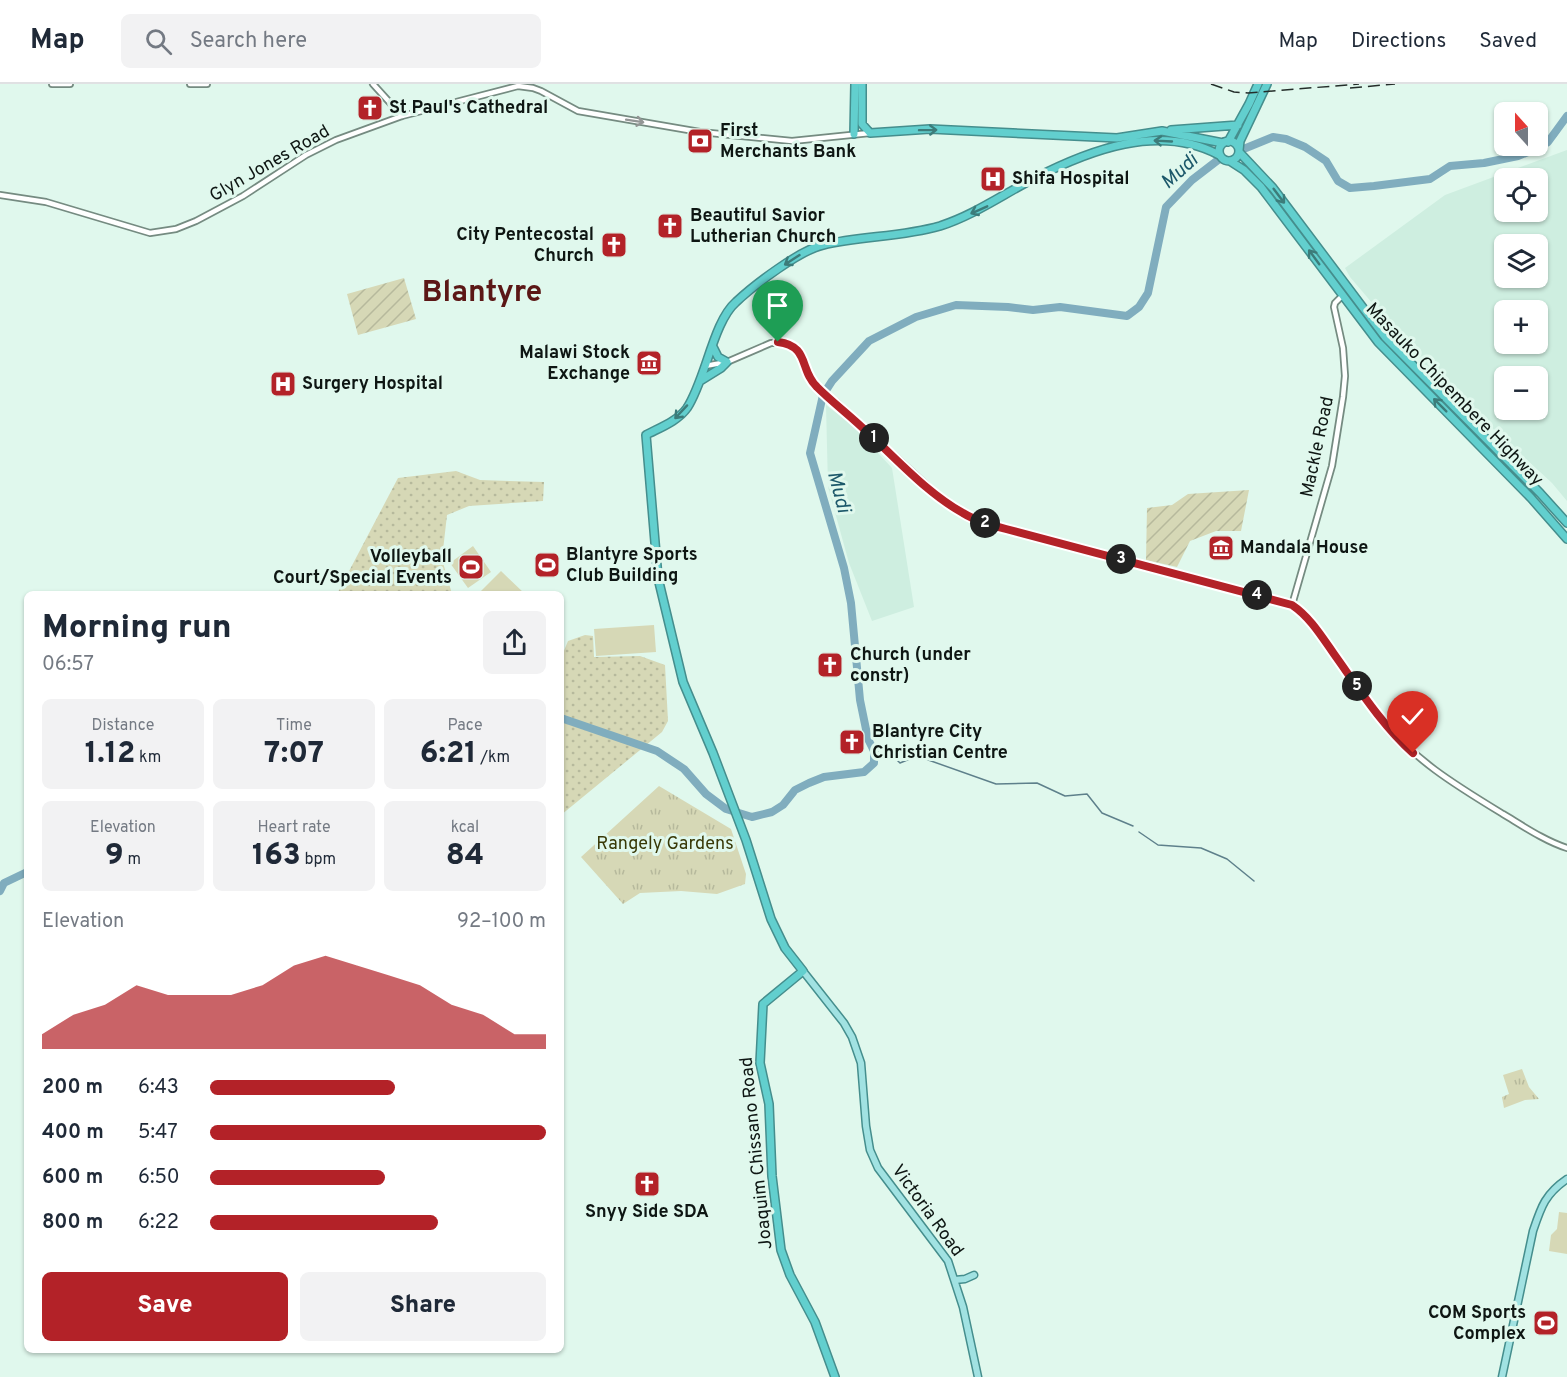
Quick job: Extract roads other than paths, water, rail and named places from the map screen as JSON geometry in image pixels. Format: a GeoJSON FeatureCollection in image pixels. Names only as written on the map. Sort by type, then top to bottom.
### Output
{"type":"FeatureCollection","features":[{"type":"Feature","properties":{"kind":"highway"},"geometry":{"type":"LineString","coordinates":[[854,134],[855,84]]}},
{"type":"Feature","properties":{"kind":"highway"},"geometry":{"type":"LineString","coordinates":[[862,84],[862,124],[870,133],[930,129],[1117,138],[1162,131],[1238,125]]}},
{"type":"Feature","properties":{"kind":"highway"},"geometry":{"type":"LineString","coordinates":[[1219,155],[1218,148],[1238,125],[1258,84]]}},
{"type":"Feature","properties":{"kind":"highway"},"geometry":{"type":"LineString","coordinates":[[1230,161],[1237,159],[1240,141],[1267,84]]}},
{"type":"Feature","properties":{"kind":"highway"},"geometry":{"type":"LineString","coordinates":[[1162,131],[1225,142]]}},
{"type":"Feature","properties":{"kind":"highway","name":"Masauko Chipembere Highway"},"geometry":{"type":"LineString","coordinates":[[803,972],[785,948],[777,932],[734,806],[683,682],[669,632],[658,578],[646,435],[679,416],[687,408],[725,312],[736,301],[777,271],[816,247],[939,226],[990,204],[1067,163],[1120,145],[1146,141],[1184,143],[1219,155],[1244,170],[1262,187],[1378,342],[1531,498],[1567,539]]}},
{"type":"Feature","properties":{"kind":"highway","name":"Masauko Chipembere Highway"},"geometry":{"type":"LineString","coordinates":[[1225,142],[1239,151],[1274,188],[1385,337],[1540,493],[1567,524]]}},
{"type":"Feature","properties":{"kind":"highway"},"geometry":{"type":"LineString","coordinates":[[699,382],[727,362],[718,357],[713,347]]}},
{"type":"Feature","properties":{"kind":"highway","name":"Joaquim Chissano Road"},"geometry":{"type":"LineString","coordinates":[[803,972],[763,1004],[760,1024],[760,1063],[770,1104],[772,1176],[781,1250],[790,1275],[815,1322],[835,1377]]}},
{"type":"Feature","properties":{"kind":"main road","name":"Victoria Road"},"geometry":{"type":"LineString","coordinates":[[803,972],[844,1023],[856,1048],[861,1063],[870,1150],[878,1168],[948,1261],[963,1306],[978,1377]]}},
{"type":"Feature","properties":{"kind":"main road"},"geometry":{"type":"LineString","coordinates":[[1502,1377],[1529,1250],[1540,1210],[1550,1193],[1567,1179]]}},
{"type":"Feature","properties":{"kind":"main road"},"geometry":{"type":"LineString","coordinates":[[955,1280],[974,1275]]}},
{"type":"Feature","properties":{"kind":"street"},"geometry":{"type":"LineString","coordinates":[[52,84],[70,84]]}},
{"type":"Feature","properties":{"kind":"street"},"geometry":{"type":"LineString","coordinates":[[190,84],[207,84]]}},
{"type":"Feature","properties":{"kind":"street"},"geometry":{"type":"LineString","coordinates":[[373,84],[402,116]]}},
{"type":"Feature","properties":{"kind":"street","name":"Glyn Jones Road"},"geometry":{"type":"LineString","coordinates":[[0,195],[45,202],[150,233],[165,232],[185,226],[243,196],[327,144],[402,116],[518,86],[541,91],[578,111],[700,132],[792,141],[870,133]]}},
{"type":"Feature","properties":{"kind":"street","name":"Mackle Road"},"geometry":{"type":"LineString","coordinates":[[1292,605],[1332,466],[1337,440],[1345,376],[1334,308],[1335,303],[1342,296]]}},
{"type":"Feature","properties":{"kind":"street"},"geometry":{"type":"LineString","coordinates":[[705,366],[727,362],[771,343],[787,343],[799,351],[808,375],[817,388],[836,402],[934,492],[963,513],[981,522],[1292,605],[1314,626],[1397,739],[1431,768],[1460,788],[1516,822],[1567,848]]}},
{"type":"Feature","properties":{"kind":"waterway","name":"Mudi"},"geometry":{"type":"LineString","coordinates":[[1484,163],[1522,156],[1540,149],[1555,137],[1567,116]]}},
{"type":"Feature","properties":{"kind":"waterway","name":"Mudi"},"geometry":{"type":"LineString","coordinates":[[1246,148],[1273,137],[1286,139],[1305,147],[1326,161],[1338,181],[1350,188],[1374,186],[1430,179],[1450,166],[1484,163],[1518,156],[1548,142],[1567,116]]}},
{"type":"Feature","properties":{"kind":"waterway","name":"Mudi"},"geometry":{"type":"LineString","coordinates":[[564,719],[657,751],[684,769],[706,794],[726,809],[752,817],[772,812],[783,805],[795,790],[809,783],[824,777],[864,772],[874,763],[874,751],[868,739],[860,700],[851,603],[844,568],[810,453],[823,395],[832,381],[869,341],[916,317],[956,305],[1033,310],[1060,307],[1127,316],[1139,307],[1148,293],[1166,207],[1192,180],[1218,160]]}},
{"type":"Feature","properties":{"kind":"waterway"},"geometry":{"type":"LineString","coordinates":[[874,751],[893,756],[900,763],[917,756],[996,784],[1037,783],[1065,796],[1087,794],[1102,813],[1133,826]]}},
{"type":"Feature","properties":{"kind":"waterway"},"geometry":{"type":"LineString","coordinates":[[1139,832],[1158,845],[1201,848],[1227,859],[1254,881]]}},
{"type":"Feature","properties":{"kind":"waterway","name":"Mudi"},"geometry":{"type":"LineString","coordinates":[[0,891],[4,883],[24,873]]}},
{"type":"Feature","properties":{"kind":"railway"},"geometry":{"type":"LineString","coordinates":[[1211,84],[1234,92],[1248,93],[1359,84]]}},
{"type":"Feature","properties":{"kind":"railway"},"geometry":{"type":"LineString","coordinates":[[1350,88],[1395,84]]}},
{"type":"Feature","properties":{"kind":"place","name":"St Paul's Cathedral"},"geometry":{"type":"Point","coordinates":[370,108]}},
{"type":"Feature","properties":{"kind":"place","name":"First Merchants Bank"},"geometry":{"type":"Point","coordinates":[700,141]}},
{"type":"Feature","properties":{"kind":"place","name":"Shifa Hospital"},"geometry":{"type":"Point","coordinates":[993,179]}},
{"type":"Feature","properties":{"kind":"place","name":"Beautiful Savior Lutherian Church"},"geometry":{"type":"Point","coordinates":[670,226]}},
{"type":"Feature","properties":{"kind":"place","name":"City Pentecostal Church"},"geometry":{"type":"Point","coordinates":[614,245]}},
{"type":"Feature","properties":{"kind":"place","name":"Malawi Stock Exchange"},"geometry":{"type":"Point","coordinates":[649,363]}},
{"type":"Feature","properties":{"kind":"place","name":"Surgery Hospital"},"geometry":{"type":"Point","coordinates":[283,384]}},
{"type":"Feature","properties":{"kind":"place","name":"Mandala House"},"geometry":{"type":"Point","coordinates":[1221,548]}},
{"type":"Feature","properties":{"kind":"place","name":"Blantyre Sports Club Building"},"geometry":{"type":"Point","coordinates":[547,565]}},
{"type":"Feature","properties":{"kind":"place","name":"Volleyball Court/Special Events"},"geometry":{"type":"Point","coordinates":[471,567]}},
{"type":"Feature","properties":{"kind":"place","name":"Church (under constr)"},"geometry":{"type":"Point","coordinates":[830,665]}},
{"type":"Feature","properties":{"kind":"place","name":"Blantyre City Christian Centre"},"geometry":{"type":"Point","coordinates":[852,742]}},
{"type":"Feature","properties":{"kind":"place","name":"Snyy Side SDA"},"geometry":{"type":"Point","coordinates":[647,1184]}},
{"type":"Feature","properties":{"kind":"place","name":"COM Sports Complex"},"geometry":{"type":"Point","coordinates":[1546,1323]}},
{"type":"Feature","properties":{"kind":"district","name":"Blantyre"},"geometry":{"type":"Point","coordinates":[482,293]}},
{"type":"Feature","properties":{"kind":"park label","name":"Rangely Gardens"},"geometry":{"type":"Point","coordinates":[665,844]}}]}
